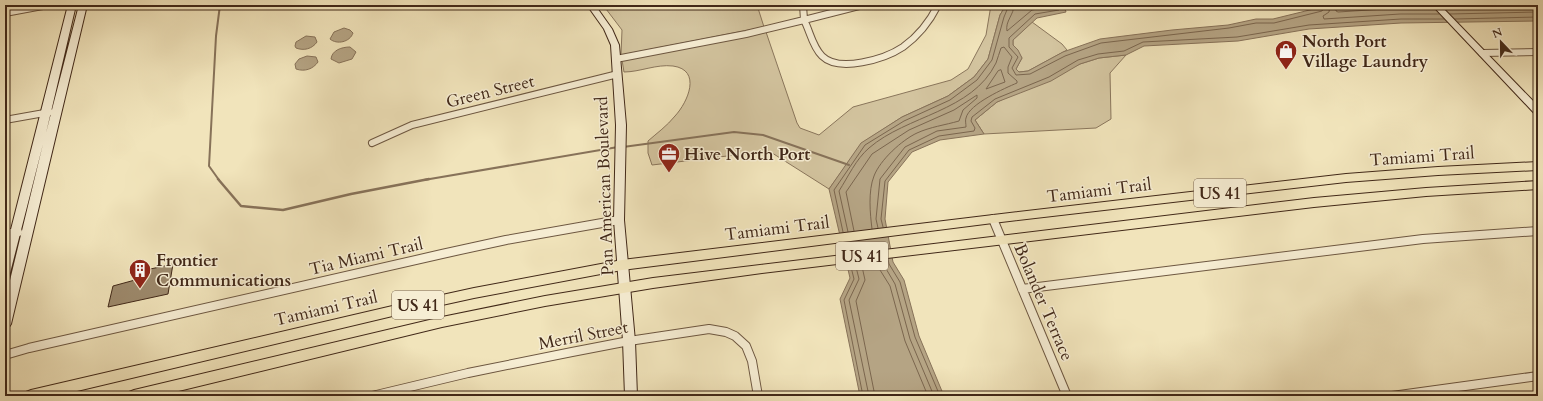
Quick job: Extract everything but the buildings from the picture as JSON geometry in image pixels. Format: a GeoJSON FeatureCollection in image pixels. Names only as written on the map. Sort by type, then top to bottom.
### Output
{"type":"FeatureCollection","features":[{"type":"Feature","properties":{"kind":"main road","name":"Tamiami Trail"},"geometry":{"type":"LineString","coordinates":[[31,396],[401,309],[474,293],[622,265],[993,219],[1346,178],[1445,170],[1538,166]]}},
{"type":"Feature","properties":{"kind":"main road","name":"Tamiami Trail"},"geometry":{"type":"LineString","coordinates":[[134,396],[399,331],[624,287],[814,262],[1366,196],[1454,189],[1538,185]]}},
{"type":"Feature","properties":{"kind":"street"},"geometry":{"type":"LineString","coordinates":[[5,13],[48,5]]}},
{"type":"Feature","properties":{"kind":"street"},"geometry":{"type":"LineString","coordinates":[[5,273],[72,5]]}},
{"type":"Feature","properties":{"kind":"street"},"geometry":{"type":"LineString","coordinates":[[5,324],[26,230],[83,5]]}},
{"type":"Feature","properties":{"kind":"street","name":"Pan American Boulevard"},"geometry":{"type":"LineString","coordinates":[[591,5],[608,29],[613,40],[618,74],[621,136],[619,220],[629,341],[631,396]]}},
{"type":"Feature","properties":{"kind":"street"},"geometry":{"type":"LineString","coordinates":[[803,5],[804,20],[820,53],[827,59],[841,63],[858,63],[879,59],[903,47],[921,29],[938,5]]}},
{"type":"Feature","properties":{"kind":"street"},"geometry":{"type":"LineString","coordinates":[[616,59],[746,34],[864,5]]}},
{"type":"Feature","properties":{"kind":"street"},"geometry":{"type":"LineString","coordinates":[[1436,5],[1538,112]]}},
{"type":"Feature","properties":{"kind":"street"},"geometry":{"type":"LineString","coordinates":[[1482,53],[1538,52]]}},
{"type":"Feature","properties":{"kind":"street","name":"Green Street"},"geometry":{"type":"LineString","coordinates":[[372,142],[412,125],[618,74]]}},
{"type":"Feature","properties":{"kind":"street"},"geometry":{"type":"LineString","coordinates":[[5,120],[56,111]]}},
{"type":"Feature","properties":{"kind":"street","name":"Bolander Terrace"},"geometry":{"type":"LineString","coordinates":[[993,219],[1067,396]]}},
{"type":"Feature","properties":{"kind":"street","name":"Tia Miami Trail"},"geometry":{"type":"LineString","coordinates":[[5,355],[29,348],[442,254],[513,239],[619,220]]}},
{"type":"Feature","properties":{"kind":"street"},"geometry":{"type":"LineString","coordinates":[[5,234],[26,230]]}},
{"type":"Feature","properties":{"kind":"street"},"geometry":{"type":"LineString","coordinates":[[1022,289],[1423,239],[1538,231]]}},
{"type":"Feature","properties":{"kind":"street","name":"Merril Street"},"geometry":{"type":"LineString","coordinates":[[372,396],[468,373],[629,341],[701,330],[726,332],[742,341],[752,361],[758,396]]}},
{"type":"Feature","properties":{"kind":"street"},"geometry":{"type":"LineString","coordinates":[[1392,396],[1538,376]]}},
{"type":"Feature","properties":{"kind":"shaded area"},"geometry":{"type":"Polygon","coordinates":[[[603,5],[757,5],[764,27],[621,55],[622,30],[603,5]]]}},
{"type":"Feature","properties":{"kind":"shaded area"},"geometry":{"type":"Polygon","coordinates":[[[991,5],[1006,5],[1000,15],[988,59],[974,77],[948,96],[902,117],[862,143],[829,189],[769,151],[652,165],[648,153],[648,141],[669,123],[680,110],[688,95],[690,80],[682,69],[673,66],[660,66],[624,72],[622,60],[766,32],[797,123],[800,128],[819,135],[853,107],[951,80],[968,69],[986,35],[991,5]]]}},
{"type":"Feature","properties":{"kind":"shaded area"},"geometry":{"type":"Polygon","coordinates":[[[1032,22],[1062,44],[1067,50],[1028,71],[1019,72],[1016,69],[1022,58],[1013,45],[1013,40],[1032,22]]]}},
{"type":"Feature","properties":{"kind":"shaded area"},"geometry":{"type":"Polygon","coordinates":[[[1126,55],[1110,73],[1111,119],[1096,128],[984,134],[975,120],[997,102],[1080,64],[1099,58],[1126,55]]]}},
{"type":"Feature","properties":{"kind":"water"},"geometry":{"type":"Polygon","coordinates":[[[1006,5],[1064,5],[1066,12],[1037,18],[1013,40],[1013,45],[1018,50],[1022,58],[1016,69],[1019,72],[1028,71],[1063,52],[1100,39],[1228,25],[1256,19],[1273,19],[1330,5],[1538,5],[1538,21],[1401,23],[1309,29],[1238,41],[1144,46],[1126,55],[1099,58],[1080,64],[1051,81],[997,102],[975,120],[984,134],[940,140],[912,152],[888,182],[885,219],[893,262],[904,280],[919,336],[944,396],[860,396],[840,299],[850,278],[829,189],[861,143],[902,117],[948,96],[974,77],[988,59],[1000,15],[1006,5]]]}},
{"type":"Feature","properties":{"kind":"water"},"geometry":{"type":"Polygon","coordinates":[[[344,28],[353,33],[349,39],[343,42],[336,42],[330,39],[334,32],[344,28]]]}},
{"type":"Feature","properties":{"kind":"water"},"geometry":{"type":"Polygon","coordinates":[[[306,36],[315,37],[317,42],[308,49],[296,48],[296,42],[306,36]]]}},
{"type":"Feature","properties":{"kind":"water"},"geometry":{"type":"Polygon","coordinates":[[[350,47],[356,52],[352,59],[339,63],[331,59],[335,51],[350,47]]]}},
{"type":"Feature","properties":{"kind":"water"},"geometry":{"type":"Polygon","coordinates":[[[307,56],[316,57],[318,62],[308,69],[296,69],[295,64],[299,59],[307,56]]]}},
{"type":"Feature","properties":{"kind":"waterway"},"geometry":{"type":"LineString","coordinates":[[219,180],[209,166],[216,36],[220,5]]}},
{"type":"Feature","properties":{"kind":"waterway"},"geometry":{"type":"LineString","coordinates":[[623,147],[734,132],[763,135],[849,165]]}},
{"type":"Feature","properties":{"kind":"waterway"},"geometry":{"type":"LineString","coordinates":[[424,180],[618,147]]}},
{"type":"Feature","properties":{"kind":"waterway"},"geometry":{"type":"LineString","coordinates":[[218,179],[241,206],[283,210],[351,194],[429,179]]}},
{"type":"Feature","properties":{"kind":"place","name":"North Port Village Laundry"},"geometry":{"type":"Point","coordinates":[1286,70]}},
{"type":"Feature","properties":{"kind":"place","name":"Hive North Port"},"geometry":{"type":"Point","coordinates":[669,174]}},
{"type":"Feature","properties":{"kind":"place","name":"Frontier Communications"},"geometry":{"type":"Point","coordinates":[140,290]}}]}
